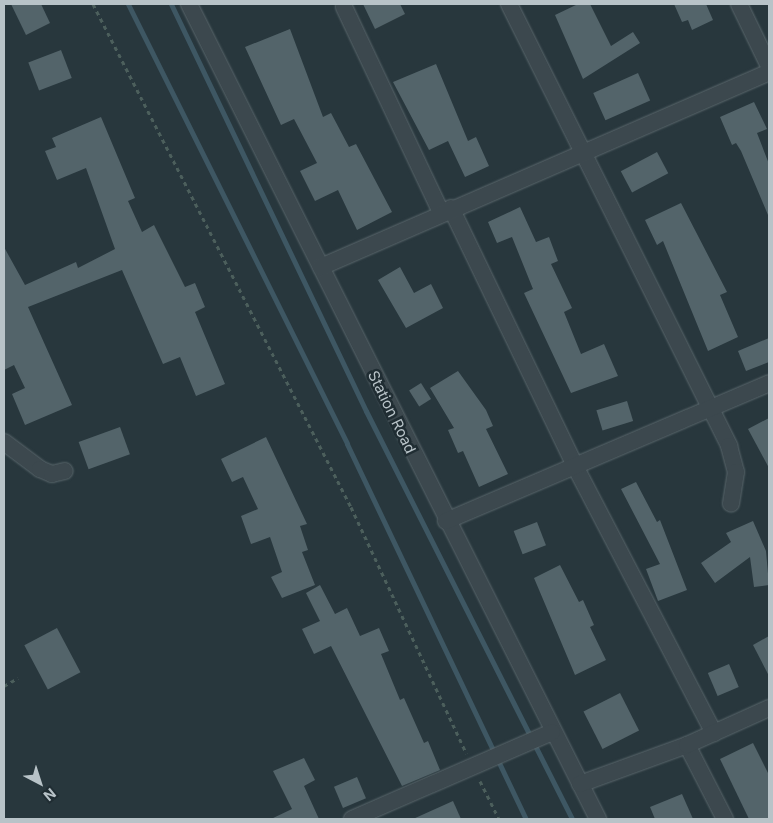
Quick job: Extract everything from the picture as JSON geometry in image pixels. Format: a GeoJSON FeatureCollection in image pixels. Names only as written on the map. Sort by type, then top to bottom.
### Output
{"type":"FeatureCollection","features":[{"type":"Feature","properties":{"kind":"street","name":"Station Road"},"geometry":{"type":"LineString","coordinates":[[189,4],[446,521],[598,819]]}},
{"type":"Feature","properties":{"kind":"street"},"geometry":{"type":"LineString","coordinates":[[509,4],[585,152],[710,410],[736,472],[731,504]]}},
{"type":"Feature","properties":{"kind":"street"},"geometry":{"type":"LineString","coordinates":[[739,4],[769,66]]}},
{"type":"Feature","properties":{"kind":"street"},"geometry":{"type":"LineString","coordinates":[[344,8],[576,468],[714,733]]}},
{"type":"Feature","properties":{"kind":"street"},"geometry":{"type":"LineString","coordinates":[[320,267],[446,210],[769,72]]}},
{"type":"Feature","properties":{"kind":"street"},"geometry":{"type":"LineString","coordinates":[[446,521],[576,468],[769,384]]}},
{"type":"Feature","properties":{"kind":"street"},"geometry":{"type":"LineString","coordinates":[[4,442],[40,469],[52,474],[65,471]]}},
{"type":"Feature","properties":{"kind":"street"},"geometry":{"type":"LineString","coordinates":[[580,784],[687,745],[769,708]]}},
{"type":"Feature","properties":{"kind":"street"},"geometry":{"type":"LineString","coordinates":[[352,819],[467,771],[552,732]]}},
{"type":"Feature","properties":{"kind":"street"},"geometry":{"type":"LineString","coordinates":[[687,745],[725,819]]}},
{"type":"Feature","properties":{"kind":"path"},"geometry":{"type":"LineString","coordinates":[[93,4],[351,508],[467,771],[499,819]]}},
{"type":"Feature","properties":{"kind":"path"},"geometry":{"type":"LineString","coordinates":[[4,686],[18,678]]}},
{"type":"Feature","properties":{"kind":"building"},"geometry":{"type":"Polygon","coordinates":[[[11,4],[41,4],[50,23],[26,35],[11,4]]]}},
{"type":"Feature","properties":{"kind":"building"},"geometry":{"type":"Polygon","coordinates":[[[363,4],[400,4],[405,14],[375,29],[363,4]]]}},
{"type":"Feature","properties":{"kind":"building"},"geometry":{"type":"Polygon","coordinates":[[[578,4],[590,4],[611,46],[633,32],[640,43],[583,79],[555,15],[578,4]]]}},
{"type":"Feature","properties":{"kind":"building"},"geometry":{"type":"Polygon","coordinates":[[[674,4],[706,4],[713,20],[692,30],[688,20],[682,22],[674,4]]]}},
{"type":"Feature","properties":{"kind":"building"},"geometry":{"type":"Polygon","coordinates":[[[290,29],[323,117],[331,113],[349,147],[356,144],[392,212],[357,230],[338,190],[315,201],[300,171],[317,163],[294,119],[281,125],[245,47],[290,29]]]}},
{"type":"Feature","properties":{"kind":"building"},"geometry":{"type":"Polygon","coordinates":[[[61,50],[72,78],[39,91],[28,63],[61,50]]]}},
{"type":"Feature","properties":{"kind":"building"},"geometry":{"type":"Polygon","coordinates":[[[436,64],[468,141],[476,137],[489,166],[465,177],[448,141],[429,150],[393,82],[436,64]]]}},
{"type":"Feature","properties":{"kind":"building"},"geometry":{"type":"Polygon","coordinates":[[[638,73],[650,100],[605,120],[593,93],[638,73]]]}},
{"type":"Feature","properties":{"kind":"building"},"geometry":{"type":"Polygon","coordinates":[[[754,102],[767,129],[757,133],[769,164],[768,215],[741,151],[736,143],[732,145],[720,117],[754,102]]]}},
{"type":"Feature","properties":{"kind":"building"},"geometry":{"type":"Polygon","coordinates":[[[101,117],[135,198],[128,201],[142,232],[154,225],[185,287],[195,283],[205,307],[195,312],[225,384],[196,396],[180,357],[163,364],[122,270],[28,307],[72,405],[25,425],[12,394],[25,388],[14,365],[4,370],[4,247],[25,285],[76,262],[78,268],[115,249],[86,168],[57,180],[45,151],[56,147],[52,138],[101,117]]]}},
{"type":"Feature","properties":{"kind":"building"},"geometry":{"type":"Polygon","coordinates":[[[657,152],[668,173],[632,192],[621,171],[657,152]]]}},
{"type":"Feature","properties":{"kind":"building"},"geometry":{"type":"Polygon","coordinates":[[[681,203],[727,292],[720,295],[738,337],[708,351],[663,241],[657,245],[645,220],[681,203]]]}},
{"type":"Feature","properties":{"kind":"building"},"geometry":{"type":"Polygon","coordinates":[[[520,207],[536,242],[549,237],[558,261],[551,264],[572,308],[564,312],[581,354],[604,344],[618,376],[571,393],[524,293],[533,289],[512,237],[497,243],[488,222],[520,207]]]}},
{"type":"Feature","properties":{"kind":"building"},"geometry":{"type":"Polygon","coordinates":[[[400,267],[414,293],[431,284],[443,308],[406,328],[378,280],[400,267]]]}},
{"type":"Feature","properties":{"kind":"building"},"geometry":{"type":"Polygon","coordinates":[[[769,338],[769,362],[746,371],[738,351],[769,338]]]}},
{"type":"Feature","properties":{"kind":"building"},"geometry":{"type":"Polygon","coordinates":[[[458,371],[486,410],[493,426],[486,429],[508,474],[479,487],[463,451],[458,453],[448,430],[454,428],[430,388],[458,371]]]}},
{"type":"Feature","properties":{"kind":"building"},"geometry":{"type":"Polygon","coordinates":[[[421,383],[431,399],[419,407],[409,390],[421,383]]]}},
{"type":"Feature","properties":{"kind":"building"},"geometry":{"type":"Polygon","coordinates":[[[627,401],[633,421],[603,430],[596,410],[627,401]]]}},
{"type":"Feature","properties":{"kind":"building"},"geometry":{"type":"Polygon","coordinates":[[[769,418],[769,468],[748,429],[769,418]]]}},
{"type":"Feature","properties":{"kind":"building"},"geometry":{"type":"Polygon","coordinates":[[[120,427],[130,454],[89,469],[79,442],[120,427]]]}},
{"type":"Feature","properties":{"kind":"building"},"geometry":{"type":"Polygon","coordinates":[[[266,437],[307,524],[300,526],[308,550],[302,552],[315,585],[282,598],[271,577],[282,572],[270,537],[251,544],[241,516],[258,509],[243,477],[232,482],[221,459],[266,437]]]}},
{"type":"Feature","properties":{"kind":"building"},"geometry":{"type":"Polygon","coordinates":[[[636,482],[657,522],[660,520],[687,590],[658,601],[646,569],[660,564],[621,489],[636,482]]]}},
{"type":"Feature","properties":{"kind":"building"},"geometry":{"type":"Polygon","coordinates":[[[753,521],[766,551],[769,585],[754,587],[750,557],[715,583],[701,563],[731,542],[726,533],[753,521]]]}},
{"type":"Feature","properties":{"kind":"building"},"geometry":{"type":"Polygon","coordinates":[[[537,522],[546,545],[523,554],[514,531],[537,522]]]}},
{"type":"Feature","properties":{"kind":"building"},"geometry":{"type":"Polygon","coordinates":[[[560,565],[579,602],[583,600],[594,625],[590,627],[606,660],[575,675],[534,578],[560,565]]]}},
{"type":"Feature","properties":{"kind":"building"},"geometry":{"type":"Polygon","coordinates":[[[320,585],[335,614],[347,608],[360,636],[379,628],[389,651],[381,654],[400,700],[404,698],[424,743],[428,741],[440,770],[402,786],[331,646],[314,654],[302,629],[320,621],[306,593],[320,585]]]}},
{"type":"Feature","properties":{"kind":"building"},"geometry":{"type":"Polygon","coordinates":[[[57,628],[80,672],[48,690],[24,645],[57,628]]]}},
{"type":"Feature","properties":{"kind":"building"},"geometry":{"type":"Polygon","coordinates":[[[769,636],[769,676],[753,645],[769,636]]]}},
{"type":"Feature","properties":{"kind":"building"},"geometry":{"type":"Polygon","coordinates":[[[729,664],[739,687],[718,696],[708,673],[729,664]]]}},
{"type":"Feature","properties":{"kind":"building"},"geometry":{"type":"Polygon","coordinates":[[[620,693],[639,730],[603,749],[583,712],[620,693]]]}},
{"type":"Feature","properties":{"kind":"building"},"geometry":{"type":"Polygon","coordinates":[[[753,743],[769,775],[769,819],[749,819],[720,759],[753,743]]]}},
{"type":"Feature","properties":{"kind":"building"},"geometry":{"type":"Polygon","coordinates":[[[304,758],[315,780],[304,786],[319,819],[271,819],[292,809],[273,771],[304,758]]]}},
{"type":"Feature","properties":{"kind":"building"},"geometry":{"type":"Polygon","coordinates":[[[357,777],[366,798],[343,808],[334,787],[357,777]]]}},
{"type":"Feature","properties":{"kind":"building"},"geometry":{"type":"Polygon","coordinates":[[[682,794],[693,819],[655,819],[650,807],[682,794]]]}},
{"type":"Feature","properties":{"kind":"building"},"geometry":{"type":"Polygon","coordinates":[[[453,801],[461,819],[413,819],[453,801]]]}},
{"type":"Feature","properties":{"kind":"waterway"},"geometry":{"type":"LineString","coordinates":[[128,4],[347,444],[526,819]]}},
{"type":"Feature","properties":{"kind":"waterway"},"geometry":{"type":"LineString","coordinates":[[171,4],[366,411],[572,819]]}}]}
